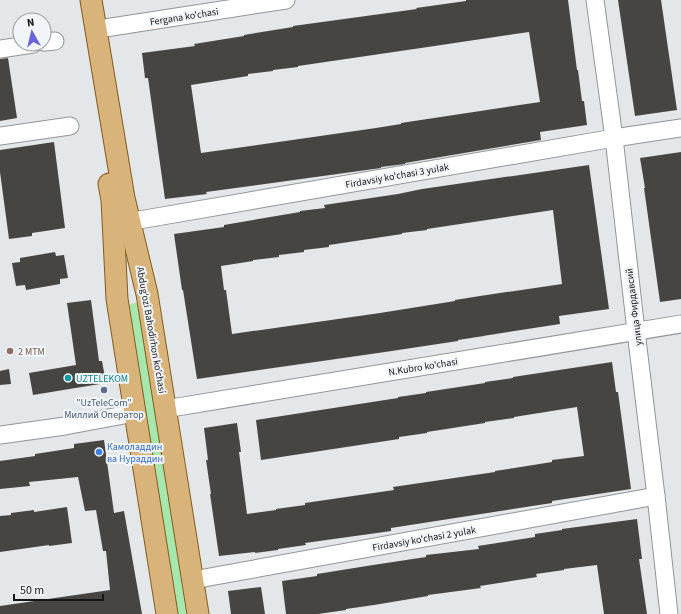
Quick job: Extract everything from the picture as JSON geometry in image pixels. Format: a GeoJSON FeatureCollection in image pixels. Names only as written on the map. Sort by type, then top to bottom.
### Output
{"type":"FeatureCollection","features":[{"type":"Feature","properties":{"kind":"main road","name":"Abdug’ozi Bahodirhon ko’chasi"},"geometry":{"type":"LineString","coordinates":[[77,0],[112,200],[147,294],[198,614]]}},
{"type":"Feature","properties":{"kind":"main road","name":"Abdug’ozi Bahodirhon ko’chasi"},"geometry":{"type":"LineString","coordinates":[[91,0],[124,198],[121,222],[117,299],[168,614]]}},
{"type":"Feature","properties":{"kind":"street","name":"Fergana ko'chasi"},"geometry":{"type":"LineString","coordinates":[[105,28],[286,0]]}},
{"type":"Feature","properties":{"kind":"street","name":"улица Фирдавсий"},"geometry":{"type":"LineString","coordinates":[[595,0],[614,138],[669,614]]}},
{"type":"Feature","properties":{"kind":"street"},"geometry":{"type":"LineString","coordinates":[[0,49],[12,47]]}},
{"type":"Feature","properties":{"kind":"street"},"geometry":{"type":"LineString","coordinates":[[0,136],[70,126]]}},
{"type":"Feature","properties":{"kind":"street","name":"Firdavsiy ko'chasi 3 yulak"},"geometry":{"type":"LineString","coordinates":[[121,222],[614,138],[681,128]]}},
{"type":"Feature","properties":{"kind":"street","name":"N.Kubro ko'chasi"},"geometry":{"type":"LineString","coordinates":[[165,409],[681,324]]}},
{"type":"Feature","properties":{"kind":"street"},"geometry":{"type":"LineString","coordinates":[[0,434],[65,426],[135,413]]}},
{"type":"Feature","properties":{"kind":"street","name":"Firdavsiy ko'chasi 2 yulak"},"geometry":{"type":"LineString","coordinates":[[193,580],[656,496]]}},
{"type":"Feature","properties":{"kind":"green space"},"geometry":{"type":"Polygon","coordinates":[[[140,303],[186,614],[177,614],[128,305],[140,303]]]}},
{"type":"Feature","properties":{"kind":"building"},"geometry":{"type":"Polygon","coordinates":[[[568,0],[577,70],[582,101],[584,101],[587,125],[540,132],[541,140],[405,164],[165,199],[148,78],[145,78],[142,53],[195,46],[194,44],[293,26],[466,1],[568,0]],[[529,32],[298,66],[191,85],[201,153],[376,128],[540,102],[529,32]]]}},
{"type":"Feature","properties":{"kind":"building"},"geometry":{"type":"Polygon","coordinates":[[[618,0],[661,0],[677,110],[635,116],[618,0]]]}},
{"type":"Feature","properties":{"kind":"building"},"geometry":{"type":"Polygon","coordinates":[[[8,58],[17,118],[0,121],[0,59],[8,58]]]}},
{"type":"Feature","properties":{"kind":"building"},"geometry":{"type":"Polygon","coordinates":[[[54,142],[65,228],[32,233],[32,236],[9,239],[0,172],[0,150],[54,142]]]}},
{"type":"Feature","properties":{"kind":"building"},"geometry":{"type":"Polygon","coordinates":[[[681,152],[681,299],[660,302],[640,158],[681,152]]]}},
{"type":"Feature","properties":{"kind":"building"},"geometry":{"type":"Polygon","coordinates":[[[589,165],[609,309],[559,316],[560,324],[458,341],[197,379],[174,234],[224,227],[224,225],[325,208],[324,205],[589,165]],[[553,210],[329,245],[329,247],[304,250],[304,252],[279,255],[279,257],[221,266],[232,334],[380,313],[562,284],[553,210]]]}},
{"type":"Feature","properties":{"kind":"building"},"geometry":{"type":"Polygon","coordinates":[[[55,252],[56,256],[64,255],[68,278],[60,279],[60,284],[26,290],[25,285],[16,286],[12,263],[20,262],[20,258],[55,252]]]}},
{"type":"Feature","properties":{"kind":"building"},"geometry":{"type":"Polygon","coordinates":[[[91,300],[99,361],[102,361],[106,383],[33,395],[29,373],[76,365],[67,303],[91,300]]]}},
{"type":"Feature","properties":{"kind":"building"},"geometry":{"type":"Polygon","coordinates":[[[612,362],[616,392],[618,392],[631,489],[391,528],[391,531],[305,543],[306,545],[278,550],[219,556],[206,460],[208,460],[204,428],[237,423],[247,514],[276,510],[305,505],[305,503],[394,490],[393,487],[495,472],[552,462],[552,460],[584,456],[577,407],[399,437],[399,439],[261,460],[256,420],[612,362]]]}},
{"type":"Feature","properties":{"kind":"building"},"geometry":{"type":"Polygon","coordinates":[[[9,369],[11,384],[0,385],[0,371],[9,369]]]}},
{"type":"Feature","properties":{"kind":"building"},"geometry":{"type":"Polygon","coordinates":[[[104,440],[114,513],[124,511],[142,614],[0,614],[0,606],[110,590],[106,551],[103,551],[96,510],[85,511],[78,477],[29,482],[30,486],[0,489],[0,461],[35,456],[35,454],[74,448],[74,444],[104,440]]]}},
{"type":"Feature","properties":{"kind":"building"},"geometry":{"type":"Polygon","coordinates":[[[67,507],[72,543],[0,552],[0,516],[11,515],[11,513],[34,510],[34,512],[67,507]]]}},
{"type":"Feature","properties":{"kind":"building"},"geometry":{"type":"Polygon","coordinates":[[[637,519],[642,559],[639,559],[647,614],[604,614],[597,565],[536,574],[537,577],[480,586],[481,588],[428,595],[346,610],[318,614],[286,614],[282,581],[426,557],[426,555],[479,549],[478,546],[535,537],[535,534],[562,529],[637,519]]]}},
{"type":"Feature","properties":{"kind":"building"},"geometry":{"type":"Polygon","coordinates":[[[261,587],[265,614],[231,614],[228,591],[261,587]]]}},
{"type":"Feature","properties":{"kind":"place","name":"2 MTM"},"geometry":{"type":"Point","coordinates":[10,351]}},
{"type":"Feature","properties":{"kind":"place","name":"UZTELEKOM"},"geometry":{"type":"Point","coordinates":[68,378]}},
{"type":"Feature","properties":{"kind":"place","name":"\"UzTeleCom\" Миллий Оператор"},"geometry":{"type":"Point","coordinates":[104,390]}},
{"type":"Feature","properties":{"kind":"place","name":"Камоладдин ва Нураддин"},"geometry":{"type":"Point","coordinates":[99,452]}}]}
